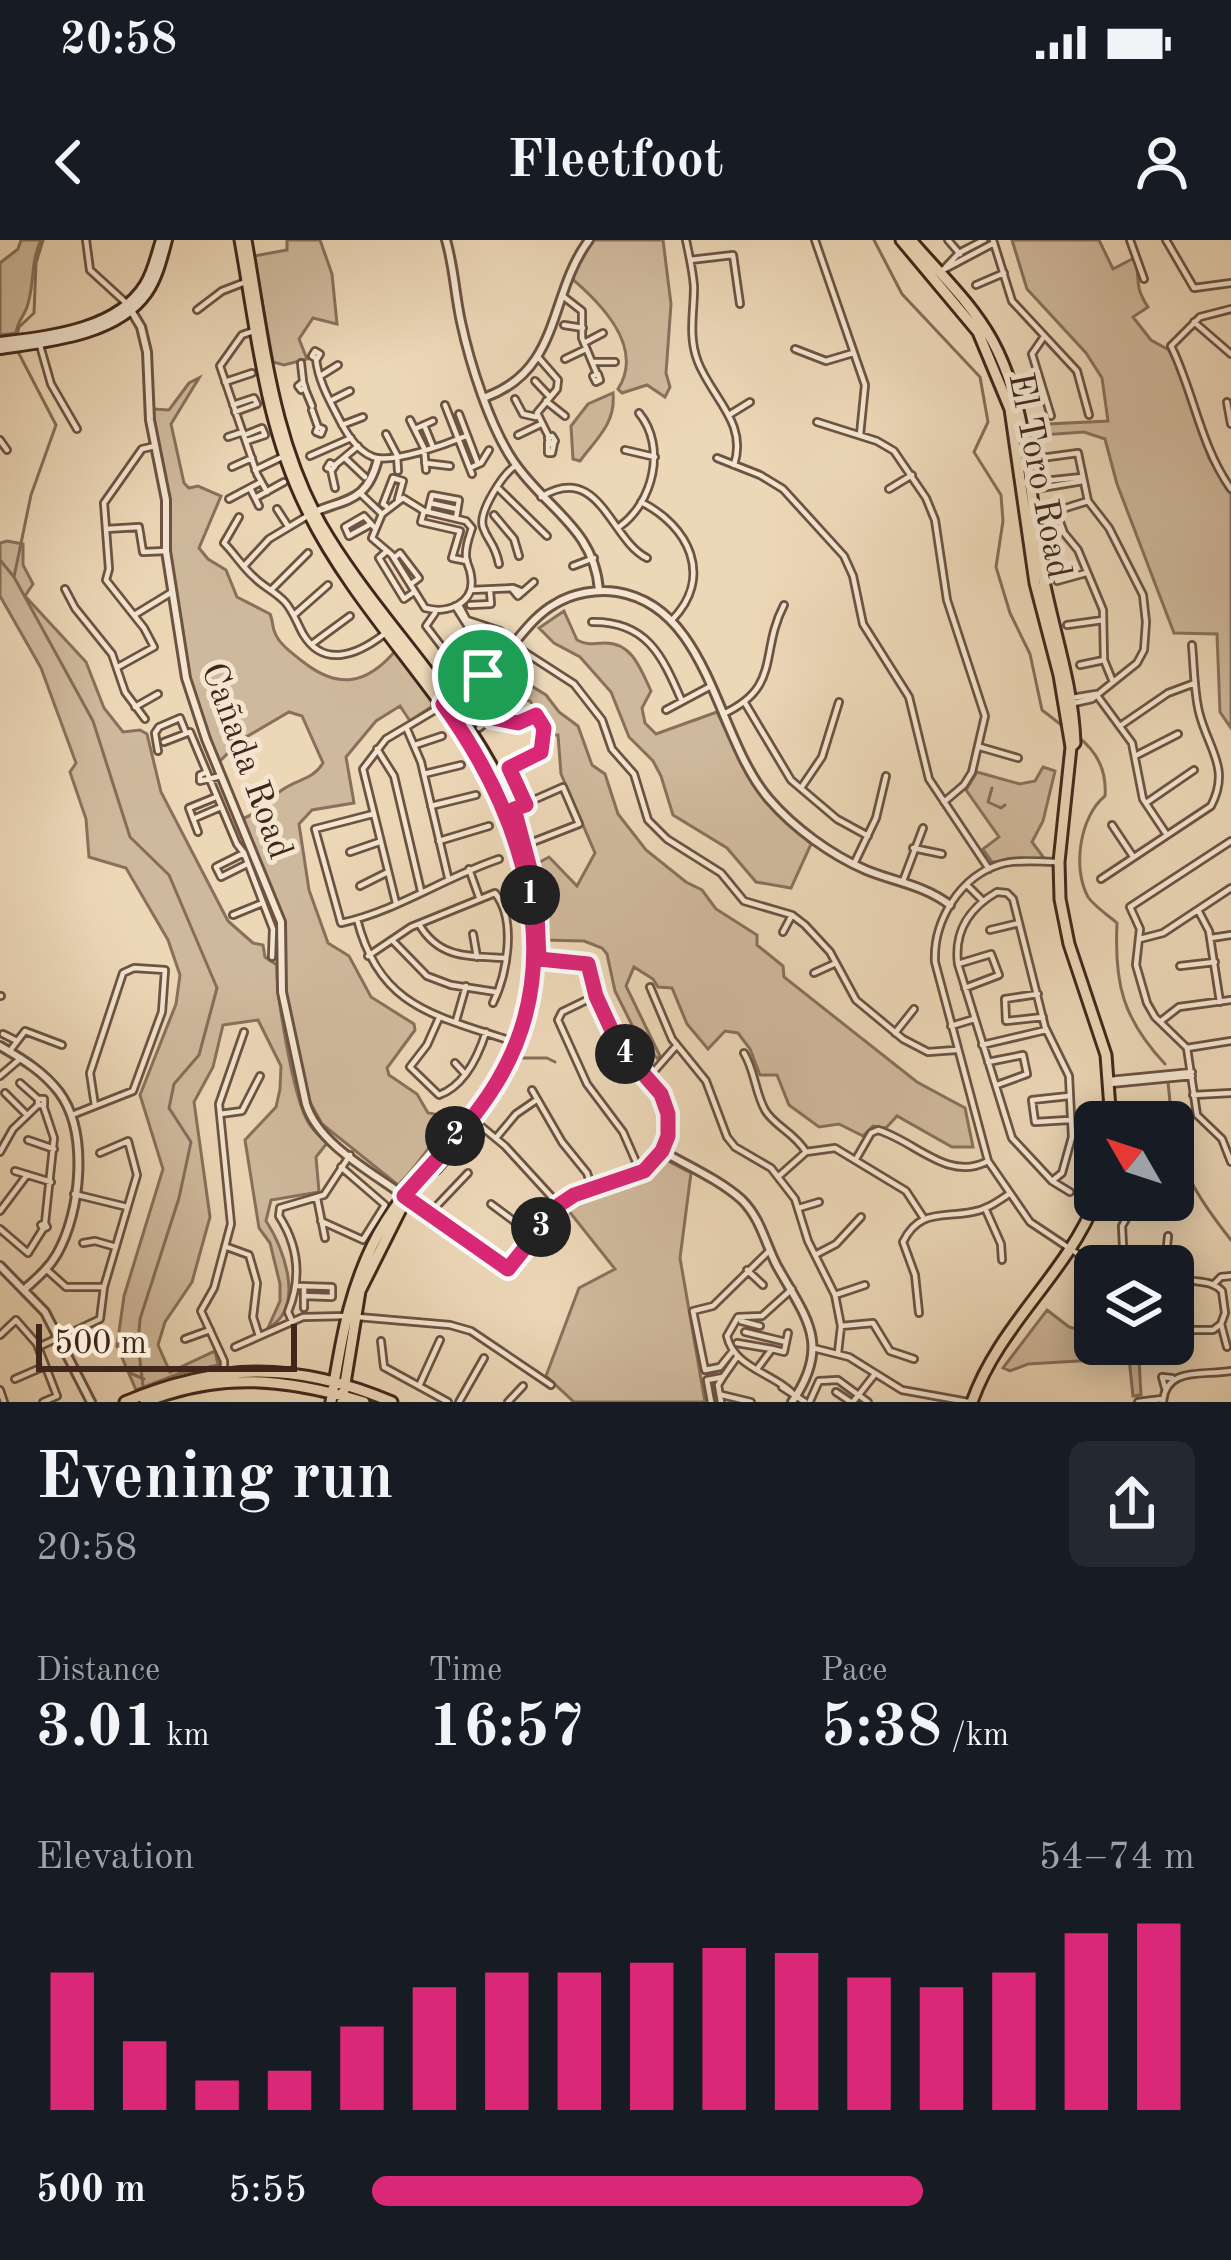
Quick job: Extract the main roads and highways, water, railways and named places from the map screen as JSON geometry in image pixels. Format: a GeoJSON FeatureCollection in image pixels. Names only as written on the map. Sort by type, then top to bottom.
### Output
{"type":"FeatureCollection","features":[{"type":"Feature","properties":{"kind":"main road"},"geometry":{"type":"LineString","coordinates":[[4,345],[97,329],[130,307],[164,240]]}},
{"type":"Feature","properties":{"kind":"main road"},"geometry":{"type":"LineString","coordinates":[[243,240],[273,424],[284,456],[339,565],[482,748],[525,845],[538,914],[539,959],[525,1029],[509,1069],[477,1116],[406,1198]]}},
{"type":"Feature","properties":{"kind":"main road","name":"El Toro Road"},"geometry":{"type":"LineString","coordinates":[[901,240],[939,273],[978,332],[1004,387],[1032,568],[1070,720]]}},
{"type":"Feature","properties":{"kind":"main road","name":"El Toro Road"},"geometry":{"type":"LineString","coordinates":[[911,240],[975,313],[1003,361],[1018,409],[1044,584],[1072,701],[1059,862],[1064,926],[1106,1054],[1110,1101]]}},
{"type":"Feature","properties":{"kind":"main road"},"geometry":{"type":"LineString","coordinates":[[258,330],[284,437],[312,513],[446,702]]}},
{"type":"Feature","properties":{"kind":"main road"},"geometry":{"type":"LineString","coordinates":[[284,437],[284,456],[297,475]]}},
{"type":"Feature","properties":{"kind":"main road"},"geometry":{"type":"LineString","coordinates":[[338,1394],[350,1316],[370,1266],[406,1198],[477,1116],[515,1042],[530,985],[534,935],[511,811]]}},
{"type":"Feature","properties":{"kind":"main road"},"geometry":{"type":"LineString","coordinates":[[970,1402],[1000,1342],[1071,1251],[1086,1221]]}},
{"type":"Feature","properties":{"kind":"main road"},"geometry":{"type":"LineString","coordinates":[[125,1402],[173,1383],[224,1375],[294,1373],[338,1394],[392,1402]]}},
{"type":"Feature","properties":{"kind":"main road"},"geometry":{"type":"LineString","coordinates":[[146,1402],[224,1375]]}},
{"type":"Feature","properties":{"kind":"main road"},"geometry":{"type":"LineString","coordinates":[[256,1375],[364,1402]]}},
{"type":"Feature","properties":{"kind":"waterway"},"geometry":{"type":"LineString","coordinates":[[16,338],[19,327],[34,313],[36,263],[43,240]]}},
{"type":"Feature","properties":{"kind":"waterway"},"geometry":{"type":"LineString","coordinates":[[874,240],[902,294],[980,377],[988,422],[974,452],[1001,495],[1003,521],[996,567],[1010,613],[1030,654],[1042,710],[1064,727]]}},
{"type":"Feature","properties":{"kind":"waterway"},"geometry":{"type":"LineString","coordinates":[[16,348],[56,425],[31,495],[14,577],[93,721],[130,837],[169,875],[217,988],[199,1055],[174,1084],[169,1108],[191,1142],[179,1198],[140,1319],[143,1386]]}},
{"type":"Feature","properties":{"kind":"waterway"},"geometry":{"type":"LineString","coordinates":[[0,560],[14,577]]}},
{"type":"Feature","properties":{"kind":"waterway"},"geometry":{"type":"LineString","coordinates":[[1077,736],[1099,762],[1105,787],[1105,796],[1084,829],[1083,885],[1091,900],[1117,923],[1117,964],[1124,1000],[1139,1032],[1165,1064]]}},
{"type":"Feature","properties":{"kind":"waterway"},"geometry":{"type":"LineString","coordinates":[[992,788],[988,802],[1001,808],[1005,805]]}},
{"type":"Feature","properties":{"kind":"waterway"},"geometry":{"type":"LineString","coordinates":[[521,1058],[555,1062]]}},
{"type":"Feature","properties":{"kind":"waterway"},"geometry":{"type":"LineString","coordinates":[[1168,1082],[1170,1101]]}},
{"type":"Feature","properties":{"kind":"waterway"},"geometry":{"type":"LineString","coordinates":[[1194,1186],[1231,1240]]}},
{"type":"Feature","properties":{"kind":"waterway"},"geometry":{"type":"LineString","coordinates":[[130,1373],[144,1379]]}}]}
